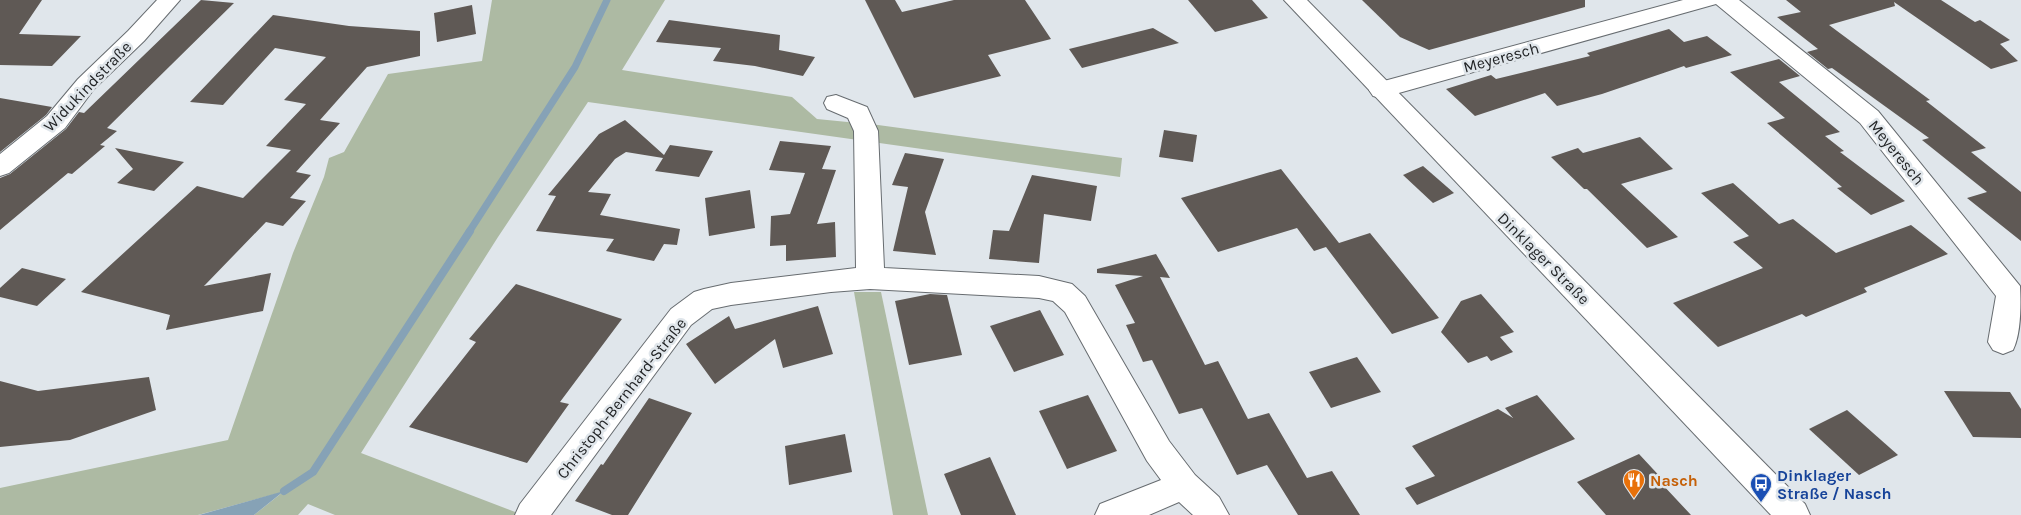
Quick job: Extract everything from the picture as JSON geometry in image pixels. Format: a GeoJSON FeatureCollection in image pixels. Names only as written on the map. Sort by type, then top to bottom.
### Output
{"type":"FeatureCollection","features":[{"type":"Feature","properties":{"kind":"street","name":"Widukindstraße"},"geometry":{"type":"LineString","coordinates":[[0,167],[56,122],[86,84],[136,36],[169,0]]}},
{"type":"Feature","properties":{"kind":"street","name":"Dinklager Straße"},"geometry":{"type":"LineString","coordinates":[[1295,0],[1793,515]]}},
{"type":"Feature","properties":{"kind":"street","name":"Meyeresch"},"geometry":{"type":"LineString","coordinates":[[1381,90],[1708,0]]}},
{"type":"Feature","properties":{"kind":"street","name":"Meyeresch"},"geometry":{"type":"LineString","coordinates":[[1725,0],[1869,117],[2010,294],[2003,342]]}},
{"type":"Feature","properties":{"kind":"street"},"geometry":{"type":"LineString","coordinates":[[836,103],[858,113],[866,131],[870,278]]}},
{"type":"Feature","properties":{"kind":"street","name":"Christoph-Bernhard-Straße"},"geometry":{"type":"LineString","coordinates":[[532,515],[681,317],[704,300],[749,292],[870,278],[1039,287],[1062,292],[1075,304],[1158,451],[1184,485],[1207,507],[1212,515]]}},
{"type":"Feature","properties":{"kind":"street"},"geometry":{"type":"LineString","coordinates":[[1112,515],[1184,485]]}},
{"type":"Feature","properties":{"kind":"green space"},"geometry":{"type":"Polygon","coordinates":[[[492,0],[665,0],[622,70],[792,97],[817,119],[878,125],[1122,158],[1120,177],[588,102],[498,237],[361,453],[523,515],[335,515],[308,504],[298,515],[254,515],[283,492],[198,515],[0,515],[0,488],[228,440],[293,253],[324,177],[329,158],[344,152],[388,74],[482,61],[492,0]]]}},
{"type":"Feature","properties":{"kind":"green space"},"geometry":{"type":"Polygon","coordinates":[[[854,292],[881,292],[928,515],[893,515],[854,292]]]}},
{"type":"Feature","properties":{"kind":"water"},"geometry":{"type":"Polygon","coordinates":[[[284,491],[254,515],[199,515],[284,491]]]}},
{"type":"Feature","properties":{"kind":"building"},"geometry":{"type":"Polygon","coordinates":[[[0,0],[42,0],[19,34],[81,36],[52,66],[0,65],[0,0]]]}},
{"type":"Feature","properties":{"kind":"building"},"geometry":{"type":"Polygon","coordinates":[[[201,0],[234,3],[107,128],[117,131],[100,145],[105,146],[72,174],[68,173],[0,230],[0,178],[10,174],[66,129],[79,112],[84,113],[201,0]]]}},
{"type":"Feature","properties":{"kind":"building"},"geometry":{"type":"Polygon","coordinates":[[[865,0],[895,0],[902,12],[954,0],[1025,0],[1051,39],[988,55],[1001,76],[914,98],[865,0]]]}},
{"type":"Feature","properties":{"kind":"building"},"geometry":{"type":"Polygon","coordinates":[[[1188,0],[1252,0],[1268,18],[1215,32],[1188,0]]]}},
{"type":"Feature","properties":{"kind":"building"},"geometry":{"type":"Polygon","coordinates":[[[1362,0],[1585,0],[1585,7],[1429,50],[1400,37],[1362,0]]]}},
{"type":"Feature","properties":{"kind":"building"},"geometry":{"type":"Polygon","coordinates":[[[1786,0],[1941,0],[1975,22],[1980,20],[2010,40],[2000,44],[2018,61],[1991,69],[1894,2],[1895,6],[1829,25],[1930,100],[1926,101],[1986,148],[1971,152],[2021,192],[2021,241],[1967,198],[1987,192],[1922,140],[1929,138],[1832,68],[1828,69],[1807,52],[1818,49],[1777,17],[1801,12],[1786,0]]]}},
{"type":"Feature","properties":{"kind":"building"},"geometry":{"type":"Polygon","coordinates":[[[472,5],[476,34],[437,42],[434,13],[472,5]]]}},
{"type":"Feature","properties":{"kind":"building"},"geometry":{"type":"Polygon","coordinates":[[[273,15],[349,26],[420,31],[420,56],[367,67],[320,120],[340,123],[296,172],[311,175],[290,198],[306,201],[283,226],[266,222],[204,286],[271,273],[263,311],[166,330],[170,315],[81,292],[197,186],[243,198],[291,150],[266,146],[306,104],[284,100],[326,57],[275,48],[223,105],[190,102],[273,15]]]}},
{"type":"Feature","properties":{"kind":"building"},"geometry":{"type":"Polygon","coordinates":[[[669,20],[780,35],[779,50],[815,57],[803,76],[755,66],[713,61],[721,48],[656,42],[669,20]]]}},
{"type":"Feature","properties":{"kind":"building"},"geometry":{"type":"Polygon","coordinates":[[[1153,28],[1179,43],[1082,68],[1069,49],[1153,28]]]}},
{"type":"Feature","properties":{"kind":"building"},"geometry":{"type":"Polygon","coordinates":[[[1669,29],[1684,42],[1707,36],[1732,55],[1686,68],[1684,66],[1602,94],[1557,106],[1545,93],[1475,116],[1446,89],[1491,75],[1496,79],[1590,56],[1587,53],[1669,29]]]}},
{"type":"Feature","properties":{"kind":"building"},"geometry":{"type":"Polygon","coordinates":[[[1779,59],[1800,76],[1779,82],[1840,132],[1825,136],[1844,151],[1840,152],[1905,201],[1871,215],[1837,188],[1842,187],[1767,123],[1785,118],[1730,72],[1779,59]]]}},
{"type":"Feature","properties":{"kind":"building"},"geometry":{"type":"Polygon","coordinates":[[[0,98],[52,107],[46,115],[0,152],[0,98]]]}},
{"type":"Feature","properties":{"kind":"building"},"geometry":{"type":"Polygon","coordinates":[[[625,120],[664,155],[670,145],[713,151],[699,177],[655,171],[663,158],[626,152],[615,159],[588,192],[611,194],[600,215],[680,229],[677,245],[664,244],[654,261],[606,251],[614,239],[536,231],[556,196],[548,195],[599,134],[625,120]]]}},
{"type":"Feature","properties":{"kind":"building"},"geometry":{"type":"Polygon","coordinates":[[[1164,130],[1197,135],[1193,162],[1159,157],[1164,130]]]}},
{"type":"Feature","properties":{"kind":"building"},"geometry":{"type":"Polygon","coordinates":[[[1640,137],[1673,169],[1621,184],[1678,237],[1647,248],[1587,189],[1584,189],[1551,157],[1578,148],[1583,153],[1640,137]]]}},
{"type":"Feature","properties":{"kind":"building"},"geometry":{"type":"Polygon","coordinates":[[[780,141],[831,146],[822,169],[836,170],[817,224],[835,222],[836,257],[786,261],[786,245],[770,246],[771,216],[790,214],[805,173],[769,170],[780,141]]]}},
{"type":"Feature","properties":{"kind":"building"},"geometry":{"type":"Polygon","coordinates":[[[115,148],[184,162],[154,191],[117,183],[133,169],[115,148]]]}},
{"type":"Feature","properties":{"kind":"building"},"geometry":{"type":"Polygon","coordinates":[[[905,153],[944,159],[925,212],[936,255],[893,251],[908,187],[892,185],[905,153]]]}},
{"type":"Feature","properties":{"kind":"building"},"geometry":{"type":"Polygon","coordinates":[[[1423,166],[1454,193],[1433,203],[1403,175],[1423,166]]]}},
{"type":"Feature","properties":{"kind":"building"},"geometry":{"type":"Polygon","coordinates":[[[1281,169],[1339,243],[1370,233],[1439,318],[1392,334],[1326,247],[1314,251],[1297,228],[1218,252],[1181,198],[1281,169]]]}},
{"type":"Feature","properties":{"kind":"building"},"geometry":{"type":"Polygon","coordinates":[[[1032,175],[1097,186],[1091,221],[1044,214],[1039,263],[989,259],[993,230],[1009,231],[1032,175]]]}},
{"type":"Feature","properties":{"kind":"building"},"geometry":{"type":"Polygon","coordinates":[[[1733,183],[1779,224],[1793,219],[1836,253],[1911,225],[1948,254],[1864,288],[1867,292],[1806,317],[1802,314],[1718,347],[1673,303],[1763,268],[1733,242],[1749,236],[1701,193],[1733,183]]]}},
{"type":"Feature","properties":{"kind":"building"},"geometry":{"type":"Polygon","coordinates":[[[750,190],[755,228],[709,236],[705,198],[750,190]]]}},
{"type":"Feature","properties":{"kind":"building"},"geometry":{"type":"Polygon","coordinates":[[[1156,254],[1170,278],[1160,277],[1205,365],[1218,361],[1248,419],[1269,413],[1307,478],[1332,471],[1360,515],[1298,515],[1267,465],[1237,475],[1202,408],[1179,414],[1152,360],[1143,362],[1126,325],[1135,323],[1115,285],[1143,276],[1097,273],[1097,269],[1156,254]]]}},
{"type":"Feature","properties":{"kind":"building"},"geometry":{"type":"Polygon","coordinates":[[[22,268],[66,279],[37,306],[0,297],[0,288],[22,268]]]}},
{"type":"Feature","properties":{"kind":"building"},"geometry":{"type":"Polygon","coordinates":[[[516,284],[622,319],[560,402],[569,404],[527,463],[409,427],[476,342],[469,339],[516,284]]]}},
{"type":"Feature","properties":{"kind":"building"},"geometry":{"type":"Polygon","coordinates":[[[930,294],[947,295],[962,355],[909,365],[895,301],[930,294]]]}},
{"type":"Feature","properties":{"kind":"building"},"geometry":{"type":"Polygon","coordinates":[[[1481,294],[1514,332],[1500,337],[1513,352],[1491,361],[1487,356],[1468,363],[1441,332],[1461,301],[1481,294]]]}},
{"type":"Feature","properties":{"kind":"building"},"geometry":{"type":"Polygon","coordinates":[[[818,306],[833,354],[783,368],[775,339],[715,384],[686,344],[729,316],[735,329],[818,306]]]}},
{"type":"Feature","properties":{"kind":"building"},"geometry":{"type":"Polygon","coordinates":[[[1040,310],[1064,355],[1014,372],[990,326],[1040,310]]]}},
{"type":"Feature","properties":{"kind":"building"},"geometry":{"type":"Polygon","coordinates":[[[1357,357],[1381,392],[1331,408],[1309,372],[1357,357]]]}},
{"type":"Feature","properties":{"kind":"building"},"geometry":{"type":"Polygon","coordinates":[[[149,377],[156,410],[70,440],[0,447],[0,381],[38,391],[149,377]]]}},
{"type":"Feature","properties":{"kind":"building"},"geometry":{"type":"Polygon","coordinates":[[[1944,391],[2010,392],[2021,409],[2021,438],[1973,437],[1944,391]]]}},
{"type":"Feature","properties":{"kind":"building"},"geometry":{"type":"Polygon","coordinates":[[[1088,395],[1117,451],[1067,469],[1039,411],[1088,395]]]}},
{"type":"Feature","properties":{"kind":"building"},"geometry":{"type":"Polygon","coordinates":[[[1537,395],[1575,439],[1417,505],[1405,488],[1435,476],[1412,446],[1498,409],[1513,418],[1505,408],[1537,395]]]}},
{"type":"Feature","properties":{"kind":"building"},"geometry":{"type":"Polygon","coordinates":[[[649,398],[692,413],[628,515],[612,515],[575,501],[601,464],[603,465],[649,398]]]}},
{"type":"Feature","properties":{"kind":"building"},"geometry":{"type":"Polygon","coordinates":[[[1847,410],[1898,455],[1859,475],[1809,429],[1847,410]]]}},
{"type":"Feature","properties":{"kind":"building"},"geometry":{"type":"Polygon","coordinates":[[[845,434],[852,472],[789,485],[785,446],[845,434]]]}},
{"type":"Feature","properties":{"kind":"building","name":"Nasch"},"geometry":{"type":"Polygon","coordinates":[[[1639,454],[1665,482],[1662,484],[1691,515],[1606,515],[1577,482],[1639,454]]]}},
{"type":"Feature","properties":{"kind":"building"},"geometry":{"type":"Polygon","coordinates":[[[990,457],[1016,515],[961,515],[944,474],[990,457]]]}},
{"type":"Feature","properties":{"kind":"waterway"},"geometry":{"type":"LineString","coordinates":[[469,232],[575,67],[607,0]]}},
{"type":"Feature","properties":{"kind":"waterway"},"geometry":{"type":"LineString","coordinates":[[284,491],[313,472],[470,231]]}},
{"type":"Feature","properties":{"kind":"place","name":"Nasch"},"geometry":{"type":"Point","coordinates":[1634,499]}},
{"type":"Feature","properties":{"kind":"place","name":"Dinklager Straße / Nasch"},"geometry":{"type":"Point","coordinates":[1761,503]}}]}
